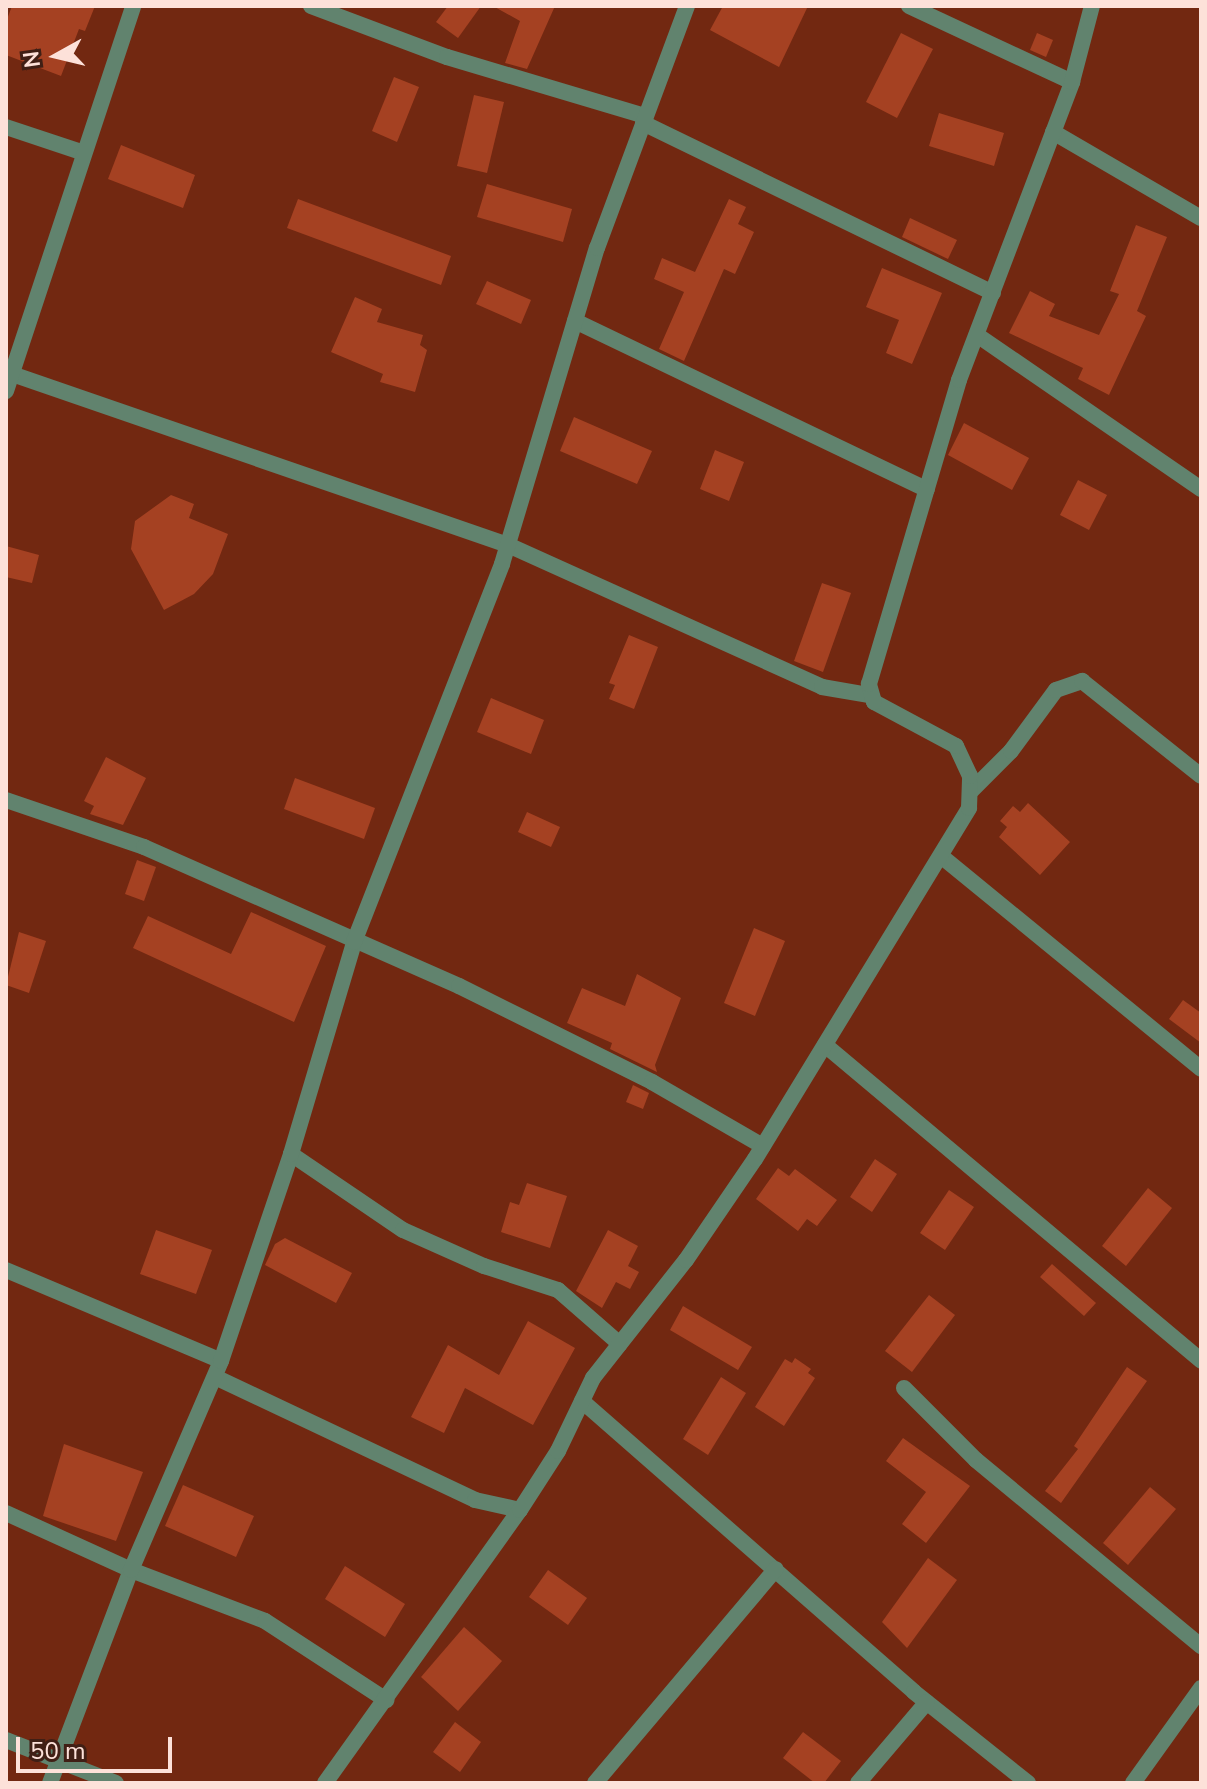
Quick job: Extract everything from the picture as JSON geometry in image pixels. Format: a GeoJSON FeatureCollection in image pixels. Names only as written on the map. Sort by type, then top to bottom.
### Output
{"type":"FeatureCollection","features":[{"type":"Feature","properties":{"kind":"street"},"geometry":{"type":"LineString","coordinates":[[133,6],[12,355],[9,382],[508,545],[822,687],[869,695],[956,746],[972,790],[969,808],[941,856],[763,1146],[686,1260],[620,1344],[582,1401],[520,1510],[325,1783]]}},
{"type":"Feature","properties":{"kind":"street"},"geometry":{"type":"LineString","coordinates":[[311,6],[447,57],[644,120],[993,293]]}},
{"type":"Feature","properties":{"kind":"street"},"geometry":{"type":"LineString","coordinates":[[50,1783],[131,1570],[218,1369],[291,1154],[354,942],[508,545],[575,321],[687,6]]}},
{"type":"Feature","properties":{"kind":"street"},"geometry":{"type":"LineString","coordinates":[[909,6],[1072,82]]}},
{"type":"Feature","properties":{"kind":"street"},"geometry":{"type":"LineString","coordinates":[[869,695],[872,665],[977,335],[1072,82],[1092,6]]}},
{"type":"Feature","properties":{"kind":"street"},"geometry":{"type":"LineString","coordinates":[[6,127],[84,153]]}},
{"type":"Feature","properties":{"kind":"street"},"geometry":{"type":"LineString","coordinates":[[1053,132],[1201,218]]}},
{"type":"Feature","properties":{"kind":"street"},"geometry":{"type":"LineString","coordinates":[[575,321],[927,490]]}},
{"type":"Feature","properties":{"kind":"street"},"geometry":{"type":"LineString","coordinates":[[977,335],[1201,489]]}},
{"type":"Feature","properties":{"kind":"street"},"geometry":{"type":"LineString","coordinates":[[972,790],[1011,751],[1056,690],[1082,681],[1201,776]]}},
{"type":"Feature","properties":{"kind":"street"},"geometry":{"type":"LineString","coordinates":[[6,800],[144,847],[459,986],[624,1068],[763,1146]]}},
{"type":"Feature","properties":{"kind":"street"},"geometry":{"type":"LineString","coordinates":[[941,856],[1201,1069]]}},
{"type":"Feature","properties":{"kind":"street"},"geometry":{"type":"LineString","coordinates":[[825,1045],[1201,1360]]}},
{"type":"Feature","properties":{"kind":"street"},"geometry":{"type":"LineString","coordinates":[[291,1154],[403,1230],[484,1266],[558,1290],[620,1344]]}},
{"type":"Feature","properties":{"kind":"street"},"geometry":{"type":"LineString","coordinates":[[6,1270],[218,1369],[475,1500],[520,1510]]}},
{"type":"Feature","properties":{"kind":"street"},"geometry":{"type":"LineString","coordinates":[[904,1388],[976,1460],[1201,1646]]}},
{"type":"Feature","properties":{"kind":"street"},"geometry":{"type":"LineString","coordinates":[[582,1401],[927,1702],[1028,1783]]}},
{"type":"Feature","properties":{"kind":"street"},"geometry":{"type":"LineString","coordinates":[[6,1513],[131,1570],[265,1621],[386,1700]]}},
{"type":"Feature","properties":{"kind":"street"},"geometry":{"type":"LineString","coordinates":[[595,1783],[776,1569]]}},
{"type":"Feature","properties":{"kind":"street"},"geometry":{"type":"LineString","coordinates":[[1133,1783],[1201,1688]]}},
{"type":"Feature","properties":{"kind":"street"},"geometry":{"type":"LineString","coordinates":[[858,1783],[927,1702]]}},
{"type":"Feature","properties":{"kind":"street"},"geometry":{"type":"LineString","coordinates":[[6,1740],[116,1783]]}},
{"type":"Feature","properties":{"kind":"building"},"geometry":{"type":"Polygon","coordinates":[[[12,6],[95,6],[85,31],[79,29],[61,76],[6,55],[6,22],[12,6]]]}},
{"type":"Feature","properties":{"kind":"building"},"geometry":{"type":"Polygon","coordinates":[[[448,6],[481,6],[458,38],[436,22],[448,6]]]}},
{"type":"Feature","properties":{"kind":"building"},"geometry":{"type":"Polygon","coordinates":[[[493,6],[555,6],[527,69],[505,63],[520,21],[493,6]]]}},
{"type":"Feature","properties":{"kind":"building"},"geometry":{"type":"Polygon","coordinates":[[[723,6],[808,6],[779,67],[710,30],[723,6]]]}},
{"type":"Feature","properties":{"kind":"building"},"geometry":{"type":"Polygon","coordinates":[[[901,33],[933,49],[897,118],[866,102],[901,33]]]}},
{"type":"Feature","properties":{"kind":"building"},"geometry":{"type":"Polygon","coordinates":[[[1037,33],[1053,40],[1046,57],[1030,50],[1037,33]]]}},
{"type":"Feature","properties":{"kind":"building"},"geometry":{"type":"Polygon","coordinates":[[[394,77],[419,87],[397,142],[372,131],[394,77]]]}},
{"type":"Feature","properties":{"kind":"building"},"geometry":{"type":"Polygon","coordinates":[[[474,95],[504,102],[487,173],[457,166],[474,95]]]}},
{"type":"Feature","properties":{"kind":"building"},"geometry":{"type":"Polygon","coordinates":[[[939,113],[1004,133],[994,166],[929,146],[939,113]]]}},
{"type":"Feature","properties":{"kind":"building"},"geometry":{"type":"Polygon","coordinates":[[[121,145],[195,175],[183,208],[108,179],[121,145]]]}},
{"type":"Feature","properties":{"kind":"building"},"geometry":{"type":"Polygon","coordinates":[[[487,184],[572,209],[563,242],[477,217],[487,184]]]}},
{"type":"Feature","properties":{"kind":"building"},"geometry":{"type":"Polygon","coordinates":[[[298,199],[451,256],[441,285],[287,228],[298,199]]]}},
{"type":"Feature","properties":{"kind":"building"},"geometry":{"type":"Polygon","coordinates":[[[729,199],[746,207],[738,224],[754,232],[735,274],[724,269],[684,361],[659,349],[684,292],[654,279],[662,258],[695,272],[729,199]]]}},
{"type":"Feature","properties":{"kind":"building"},"geometry":{"type":"Polygon","coordinates":[[[910,218],[957,240],[948,259],[902,237],[910,218]]]}},
{"type":"Feature","properties":{"kind":"building"},"geometry":{"type":"Polygon","coordinates":[[[1136,225],[1167,237],[1137,311],[1146,316],[1109,395],[1078,379],[1083,368],[1009,333],[1030,291],[1055,304],[1049,316],[1099,335],[1119,294],[1110,291],[1136,225]]]}},
{"type":"Feature","properties":{"kind":"building"},"geometry":{"type":"Polygon","coordinates":[[[882,268],[942,293],[912,364],[886,353],[899,320],[866,307],[882,268]]]}},
{"type":"Feature","properties":{"kind":"building"},"geometry":{"type":"Polygon","coordinates":[[[487,281],[531,300],[521,324],[476,304],[487,281]]]}},
{"type":"Feature","properties":{"kind":"building"},"geometry":{"type":"Polygon","coordinates":[[[355,297],[382,309],[377,322],[423,335],[420,345],[427,350],[415,392],[380,382],[383,374],[331,352],[355,297]]]}},
{"type":"Feature","properties":{"kind":"building"},"geometry":{"type":"Polygon","coordinates":[[[574,417],[652,451],[637,484],[560,451],[574,417]]]}},
{"type":"Feature","properties":{"kind":"building"},"geometry":{"type":"Polygon","coordinates":[[[964,423],[1029,458],[1012,490],[948,455],[964,423]]]}},
{"type":"Feature","properties":{"kind":"building"},"geometry":{"type":"Polygon","coordinates":[[[715,450],[744,462],[729,501],[700,489],[715,450]]]}},
{"type":"Feature","properties":{"kind":"building"},"geometry":{"type":"Polygon","coordinates":[[[1078,480],[1107,495],[1089,530],[1060,515],[1078,480]]]}},
{"type":"Feature","properties":{"kind":"building"},"geometry":{"type":"Polygon","coordinates":[[[171,495],[194,504],[189,518],[228,534],[213,574],[194,594],[164,610],[131,549],[135,521],[171,495]]]}},
{"type":"Feature","properties":{"kind":"building"},"geometry":{"type":"Polygon","coordinates":[[[6,546],[39,555],[32,583],[6,577],[6,546]]]}},
{"type":"Feature","properties":{"kind":"building"},"geometry":{"type":"Polygon","coordinates":[[[822,583],[851,593],[823,672],[794,661],[822,583]]]}},
{"type":"Feature","properties":{"kind":"building"},"geometry":{"type":"Polygon","coordinates":[[[629,635],[658,647],[634,709],[609,699],[615,685],[609,683],[629,635]]]}},
{"type":"Feature","properties":{"kind":"building"},"geometry":{"type":"Polygon","coordinates":[[[491,698],[544,720],[531,754],[477,732],[491,698]]]}},
{"type":"Feature","properties":{"kind":"building"},"geometry":{"type":"Polygon","coordinates":[[[106,757],[146,778],[123,825],[90,814],[94,806],[84,801],[106,757]]]}},
{"type":"Feature","properties":{"kind":"building"},"geometry":{"type":"Polygon","coordinates":[[[295,778],[375,808],[364,839],[284,809],[295,778]]]}},
{"type":"Feature","properties":{"kind":"building"},"geometry":{"type":"Polygon","coordinates":[[[1028,803],[1070,842],[1040,875],[999,837],[1007,827],[1000,821],[1013,806],[1020,812],[1028,803]]]}},
{"type":"Feature","properties":{"kind":"building"},"geometry":{"type":"Polygon","coordinates":[[[527,812],[560,827],[551,847],[518,832],[527,812]]]}},
{"type":"Feature","properties":{"kind":"building"},"geometry":{"type":"Polygon","coordinates":[[[137,860],[156,867],[144,901],[125,894],[137,860]]]}},
{"type":"Feature","properties":{"kind":"building"},"geometry":{"type":"Polygon","coordinates":[[[251,912],[326,946],[294,1022],[133,948],[148,916],[231,954],[251,912]]]}},
{"type":"Feature","properties":{"kind":"building"},"geometry":{"type":"Polygon","coordinates":[[[754,928],[785,941],[755,1016],[724,1003],[754,928]]]}},
{"type":"Feature","properties":{"kind":"building"},"geometry":{"type":"Polygon","coordinates":[[[19,932],[46,941],[29,993],[6,985],[19,932]]]}},
{"type":"Feature","properties":{"kind":"building"},"geometry":{"type":"Polygon","coordinates":[[[637,974],[681,998],[655,1065],[657,1072],[610,1049],[612,1043],[567,1023],[582,988],[625,1006],[637,974]]]}},
{"type":"Feature","properties":{"kind":"building"},"geometry":{"type":"Polygon","coordinates":[[[1183,1000],[1201,1013],[1201,1043],[1169,1019],[1183,1000]]]}},
{"type":"Feature","properties":{"kind":"building"},"geometry":{"type":"Polygon","coordinates":[[[633,1085],[649,1093],[643,1109],[626,1102],[633,1085]]]}},
{"type":"Feature","properties":{"kind":"building"},"geometry":{"type":"Polygon","coordinates":[[[875,1159],[897,1174],[872,1212],[850,1197],[875,1159]]]}},
{"type":"Feature","properties":{"kind":"building"},"geometry":{"type":"Polygon","coordinates":[[[778,1168],[789,1176],[795,1169],[837,1200],[817,1226],[807,1219],[798,1231],[756,1199],[778,1168]]]}},
{"type":"Feature","properties":{"kind":"building"},"geometry":{"type":"Polygon","coordinates":[[[527,1183],[567,1196],[550,1248],[501,1232],[510,1202],[519,1205],[527,1183]]]}},
{"type":"Feature","properties":{"kind":"building"},"geometry":{"type":"Polygon","coordinates":[[[1148,1188],[1172,1208],[1126,1266],[1102,1246],[1148,1188]]]}},
{"type":"Feature","properties":{"kind":"building"},"geometry":{"type":"Polygon","coordinates":[[[949,1190],[974,1207],[945,1250],[920,1233],[949,1190]]]}},
{"type":"Feature","properties":{"kind":"building"},"geometry":{"type":"Polygon","coordinates":[[[156,1230],[212,1250],[196,1294],[140,1274],[156,1230]]]}},
{"type":"Feature","properties":{"kind":"building"},"geometry":{"type":"Polygon","coordinates":[[[608,1230],[638,1246],[628,1266],[639,1272],[630,1289],[616,1282],[602,1308],[576,1291],[608,1230]]]}},
{"type":"Feature","properties":{"kind":"building"},"geometry":{"type":"Polygon","coordinates":[[[285,1238],[352,1273],[336,1303],[265,1265],[275,1244],[285,1238]]]}},
{"type":"Feature","properties":{"kind":"building"},"geometry":{"type":"Polygon","coordinates":[[[1052,1264],[1096,1303],[1084,1316],[1040,1277],[1052,1264]]]}},
{"type":"Feature","properties":{"kind":"building"},"geometry":{"type":"Polygon","coordinates":[[[929,1295],[955,1315],[912,1372],[885,1351],[929,1295]]]}},
{"type":"Feature","properties":{"kind":"building"},"geometry":{"type":"Polygon","coordinates":[[[683,1306],[752,1347],[738,1370],[670,1330],[683,1306]]]}},
{"type":"Feature","properties":{"kind":"building"},"geometry":{"type":"Polygon","coordinates":[[[528,1321],[575,1348],[533,1425],[465,1388],[444,1433],[411,1417],[448,1345],[499,1375],[528,1321]]]}},
{"type":"Feature","properties":{"kind":"building"},"geometry":{"type":"Polygon","coordinates":[[[795,1358],[811,1369],[808,1373],[815,1378],[784,1426],[755,1407],[785,1359],[792,1363],[795,1358]]]}},
{"type":"Feature","properties":{"kind":"building"},"geometry":{"type":"Polygon","coordinates":[[[1127,1367],[1147,1381],[1061,1503],[1045,1491],[1078,1449],[1074,1446],[1127,1367]]]}},
{"type":"Feature","properties":{"kind":"building"},"geometry":{"type":"Polygon","coordinates":[[[721,1377],[746,1393],[708,1455],[683,1439],[721,1377]]]}},
{"type":"Feature","properties":{"kind":"building"},"geometry":{"type":"Polygon","coordinates":[[[903,1438],[970,1486],[926,1543],[902,1524],[926,1492],[886,1461],[903,1438]]]}},
{"type":"Feature","properties":{"kind":"building"},"geometry":{"type":"Polygon","coordinates":[[[64,1444],[143,1472],[116,1541],[43,1516],[64,1444]]]}},
{"type":"Feature","properties":{"kind":"building"},"geometry":{"type":"Polygon","coordinates":[[[183,1485],[254,1516],[236,1557],[165,1526],[183,1485]]]}},
{"type":"Feature","properties":{"kind":"building"},"geometry":{"type":"Polygon","coordinates":[[[1150,1487],[1176,1509],[1128,1565],[1103,1543],[1150,1487]]]}},
{"type":"Feature","properties":{"kind":"building"},"geometry":{"type":"Polygon","coordinates":[[[928,1558],[957,1580],[907,1648],[882,1622],[928,1558]]]}},
{"type":"Feature","properties":{"kind":"building"},"geometry":{"type":"Polygon","coordinates":[[[345,1566],[405,1604],[385,1637],[325,1599],[345,1566]]]}},
{"type":"Feature","properties":{"kind":"building"},"geometry":{"type":"Polygon","coordinates":[[[548,1570],[587,1598],[568,1625],[529,1597],[548,1570]]]}},
{"type":"Feature","properties":{"kind":"building"},"geometry":{"type":"Polygon","coordinates":[[[464,1627],[502,1661],[458,1711],[421,1677],[464,1627]]]}},
{"type":"Feature","properties":{"kind":"building"},"geometry":{"type":"Polygon","coordinates":[[[455,1722],[481,1742],[460,1772],[433,1752],[455,1722]]]}},
{"type":"Feature","properties":{"kind":"building"},"geometry":{"type":"Polygon","coordinates":[[[803,1732],[841,1761],[824,1783],[815,1783],[783,1758],[803,1732]]]}}]}
